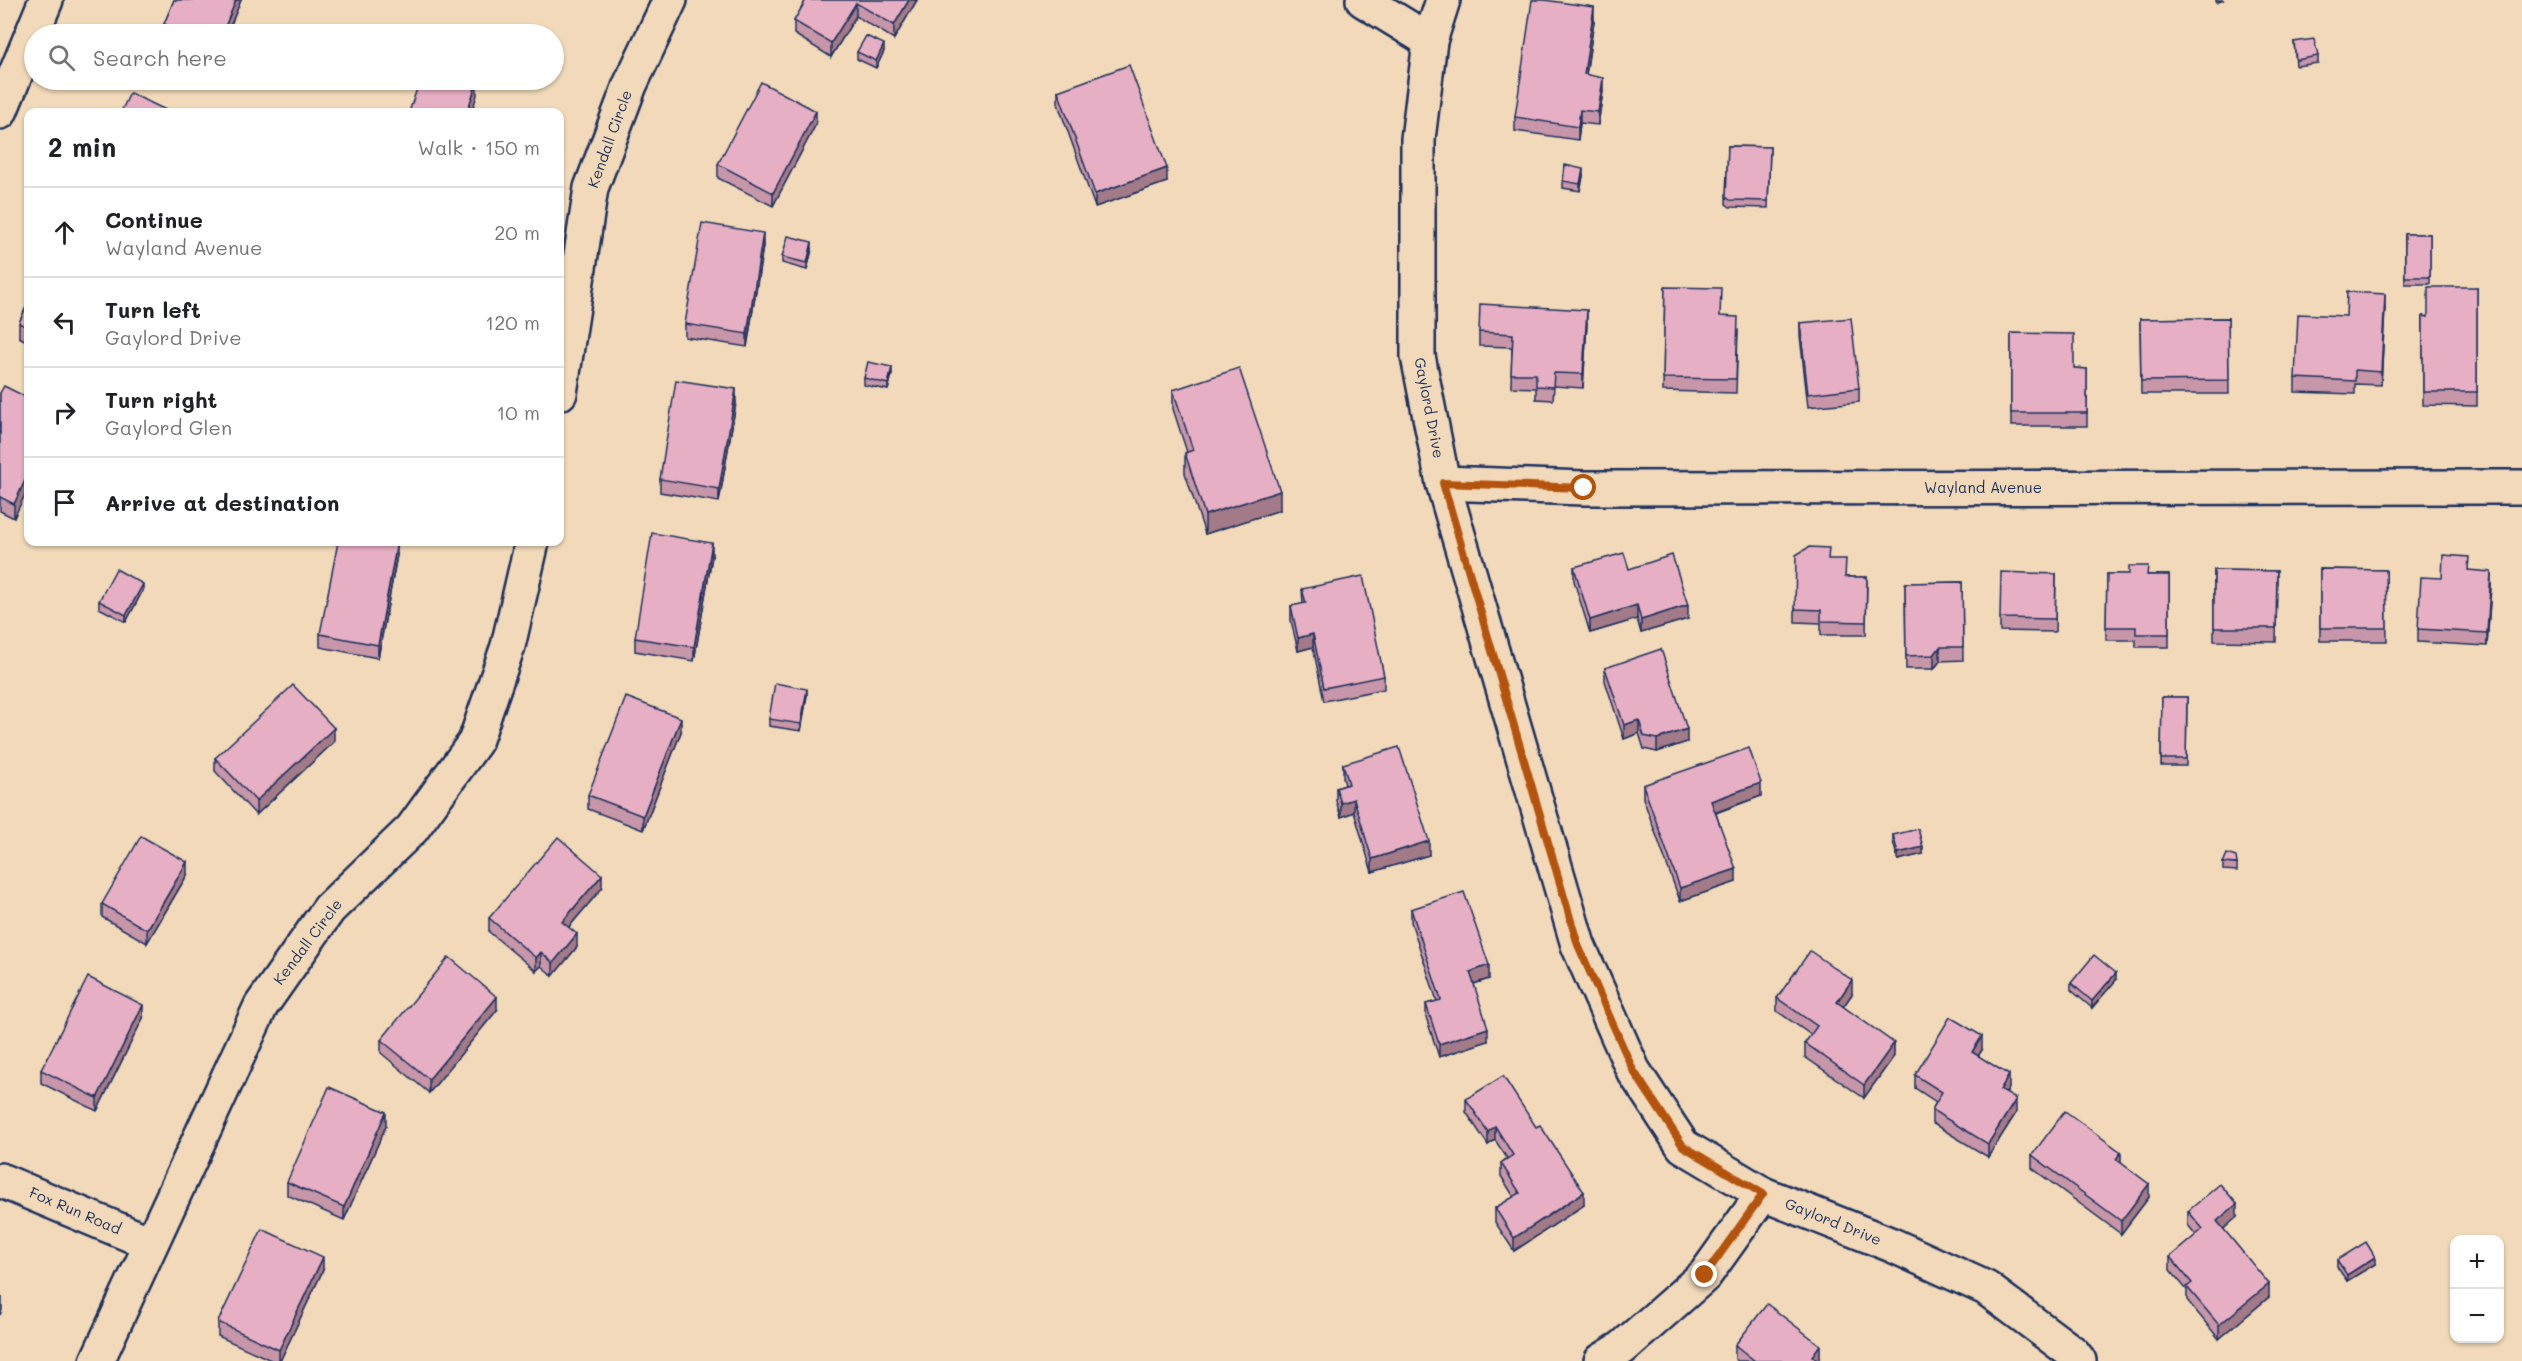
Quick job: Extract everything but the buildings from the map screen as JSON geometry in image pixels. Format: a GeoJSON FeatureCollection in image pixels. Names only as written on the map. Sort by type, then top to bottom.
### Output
{"type":"FeatureCollection","features":[{"type":"Feature","properties":{"kind":"street"},"geometry":{"type":"LineString","coordinates":[[36,24],[46,0]]}},
{"type":"Feature","properties":{"kind":"street","name":"Kendall Circle"},"geometry":{"type":"LineString","coordinates":[[564,367],[591,188],[630,85],[670,0]]}},
{"type":"Feature","properties":{"kind":"street"},"geometry":{"type":"LineString","coordinates":[[1363,0],[1430,40]]}},
{"type":"Feature","properties":{"kind":"street","name":"Gaylord Drive"},"geometry":{"type":"LineString","coordinates":[[1443,0],[1430,40],[1418,139],[1418,356],[1443,483],[1578,945],[1633,1070],[1683,1146],[1763,1194],[1892,1245],[1986,1288],[2073,1353],[2079,1361]]}},
{"type":"Feature","properties":{"kind":"street"},"geometry":{"type":"LineString","coordinates":[[0,112],[24,54]]}},
{"type":"Feature","properties":{"kind":"street","name":"Wayland Avenue"},"geometry":{"type":"LineString","coordinates":[[1443,483],[1584,488],[2522,487]]}},
{"type":"Feature","properties":{"kind":"street","name":"Kendall Circle"},"geometry":{"type":"LineString","coordinates":[[97,1361],[261,1006],[329,909],[412,829],[475,742],[508,646],[531,546]]}},
{"type":"Feature","properties":{"kind":"street","name":"Fox Run Road"},"geometry":{"type":"LineString","coordinates":[[0,1180],[150,1243]]}},
{"type":"Feature","properties":{"kind":"street"},"geometry":{"type":"LineString","coordinates":[[1601,1361],[1622,1348],[1705,1275],[1763,1194]]}},
{"type":"Feature","properties":{"kind":"route"},"geometry":{"type":"LineString","coordinates":[[1584,488],[1443,483],[1578,945],[1633,1070],[1683,1146],[1763,1194],[1705,1275]]}}]}
